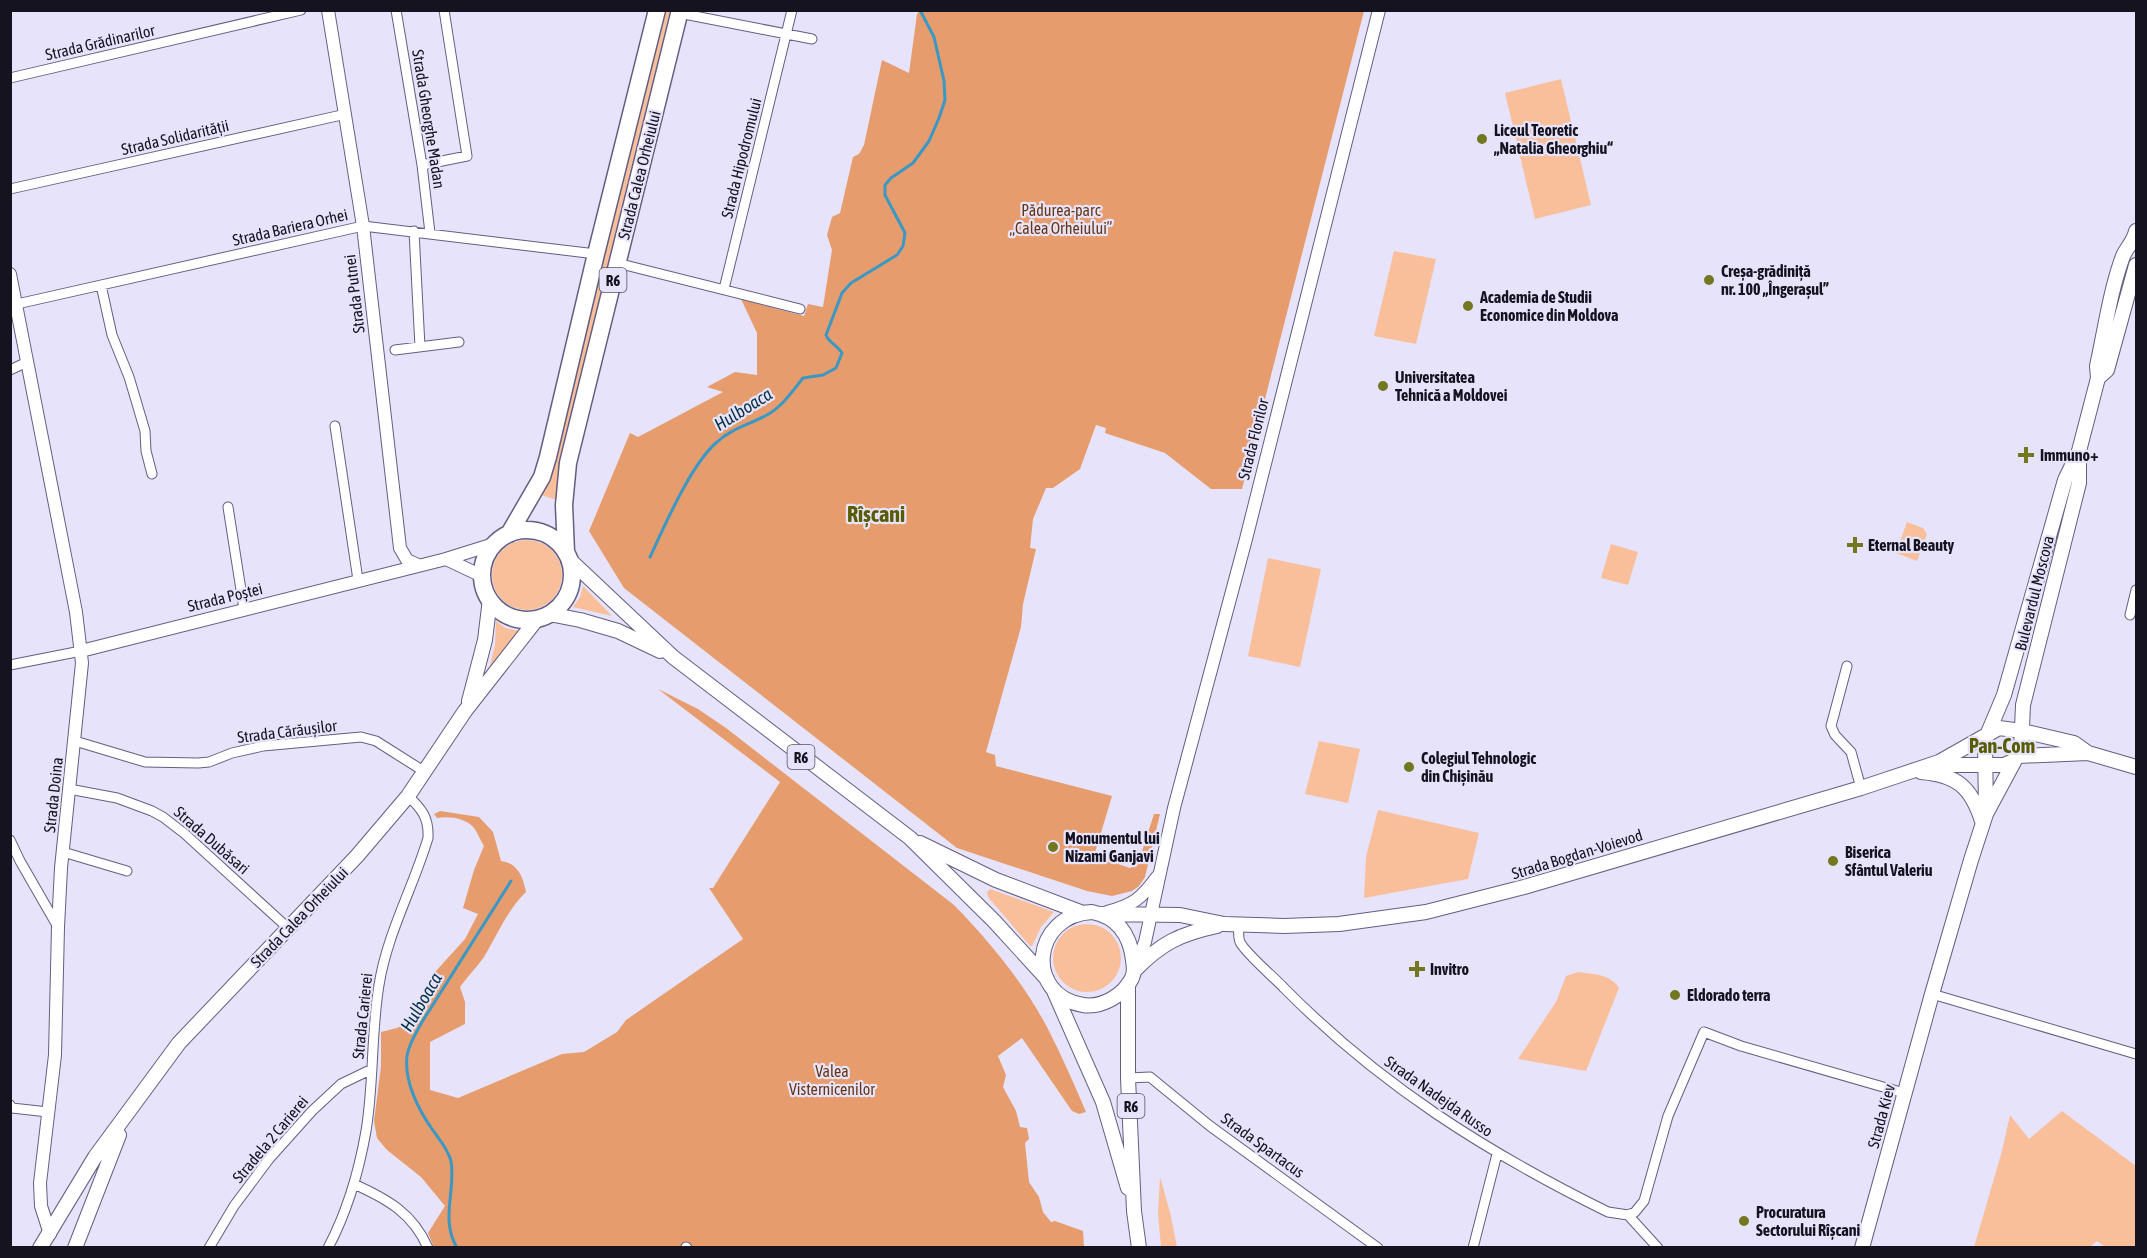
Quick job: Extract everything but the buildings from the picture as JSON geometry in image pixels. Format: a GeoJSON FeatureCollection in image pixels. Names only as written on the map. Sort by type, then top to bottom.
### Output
{"type":"FeatureCollection","features":[{"type":"Feature","properties":{"kind":"highway","name":"Strada Calea Orheiului"},"geometry":{"type":"LineString","coordinates":[[509,534],[545,467],[657,10]]}},
{"type":"Feature","properties":{"kind":"highway","name":"Strada Calea Orheiului"},"geometry":{"type":"LineString","coordinates":[[568,556],[564,505],[568,463],[680,12]]}},
{"type":"Feature","properties":{"kind":"highway","name":"R6"},"geometry":{"type":"LineString","coordinates":[[482,576],[483,565],[495,544],[509,534],[525,530],[541,532],[555,540],[568,556],[572,572],[569,590],[559,606],[543,616],[524,620],[510,616],[489,599]]}},
{"type":"Feature","properties":{"kind":"highway"},"geometry":{"type":"LineString","coordinates":[[482,576],[489,599]]}},
{"type":"Feature","properties":{"kind":"main road","name":"Strada Putnei"},"geometry":{"type":"LineString","coordinates":[[328,10],[363,226],[400,548],[407,560],[418,565]]}},
{"type":"Feature","properties":{"kind":"main road","name":"Strada Florilor"},"geometry":{"type":"LineString","coordinates":[[1134,971],[1151,915],[1158,876],[1246,538],[1378,10]]}},
{"type":"Feature","properties":{"kind":"main road","name":"Bulevardul Moscova"},"geometry":{"type":"LineString","coordinates":[[1988,734],[2004,695],[2065,480],[2079,451],[2098,378],[2097,366],[2112,293],[2124,253],[2136,239]]}},
{"type":"Feature","properties":{"kind":"main road","name":"Bulevardul Moscova"},"geometry":{"type":"LineString","coordinates":[[2098,378],[2107,370],[2132,300],[2136,265]]}},
{"type":"Feature","properties":{"kind":"main road","name":"Strada Doina"},"geometry":{"type":"LineString","coordinates":[[10,274],[76,612],[82,663],[63,852],[58,927],[57,1031],[40,1195],[50,1234]]}},
{"type":"Feature","properties":{"kind":"main road","name":"Bulevardul Moscova"},"geometry":{"type":"LineString","coordinates":[[2018,744],[2023,705],[2079,483],[2079,451]]}},
{"type":"Feature","properties":{"kind":"main road","name":"Strada Poștei"},"geometry":{"type":"LineString","coordinates":[[81,651],[446,559],[495,544]]}},
{"type":"Feature","properties":{"kind":"main road","name":"R6"},"geometry":{"type":"LineString","coordinates":[[568,556],[599,590],[673,657],[910,838],[994,921],[1050,985],[1068,1001],[1085,1005],[1101,1004],[1117,996],[1128,984],[1134,971]]}},
{"type":"Feature","properties":{"kind":"main road"},"geometry":{"type":"LineString","coordinates":[[446,559],[482,576]]}},
{"type":"Feature","properties":{"kind":"main road","name":"Strada Calea Orheiului"},"geometry":{"type":"LineString","coordinates":[[465,711],[485,640],[489,599]]}},
{"type":"Feature","properties":{"kind":"main road","name":"R6"},"geometry":{"type":"LineString","coordinates":[[543,616],[580,620],[618,631],[673,657]]}},
{"type":"Feature","properties":{"kind":"main road","name":"Strada Calea Orheiului"},"geometry":{"type":"LineString","coordinates":[[40,1248],[95,1157],[153,1077],[193,1027],[357,856],[408,796],[465,711],[543,616]]}},
{"type":"Feature","properties":{"kind":"main road"},"geometry":{"type":"LineString","coordinates":[[2023,705],[2029,720],[2035,725],[2074,743],[2088,753]]}},
{"type":"Feature","properties":{"kind":"main road"},"geometry":{"type":"LineString","coordinates":[[2018,744],[2004,765],[1990,761],[1984,747],[1988,734],[1999,728],[2018,744],[2088,753],[2136,767]]}},
{"type":"Feature","properties":{"kind":"main road","name":"Strada Bogdan-Voievod"},"geometry":{"type":"LineString","coordinates":[[1100,914],[1180,915],[1231,924],[1284,926],[1339,924],[1457,906],[1861,788],[1929,765],[1988,734]]}},
{"type":"Feature","properties":{"kind":"main road"},"geometry":{"type":"LineString","coordinates":[[2018,744],[2074,743]]}},
{"type":"Feature","properties":{"kind":"main road","name":"Strada Kiev"},"geometry":{"type":"LineString","coordinates":[[1862,1248],[1932,994],[1984,819],[2018,744]]}},
{"type":"Feature","properties":{"kind":"main road","name":"Strada Bogdan-Voievod"},"geometry":{"type":"LineString","coordinates":[[1929,765],[1990,761]]}},
{"type":"Feature","properties":{"kind":"main road","name":"Strada Kiev"},"geometry":{"type":"LineString","coordinates":[[1984,819],[1990,761]]}},
{"type":"Feature","properties":{"kind":"main road"},"geometry":{"type":"LineString","coordinates":[[1912,771],[1941,775],[1959,782],[1970,793],[1984,819]]}},
{"type":"Feature","properties":{"kind":"main road","name":"R6"},"geometry":{"type":"LineString","coordinates":[[910,838],[996,880],[1083,913],[1100,914]]}},
{"type":"Feature","properties":{"kind":"main road","name":"Strada Florilor"},"geometry":{"type":"LineString","coordinates":[[1100,914],[1134,902],[1145,894],[1158,876]]}},
{"type":"Feature","properties":{"kind":"main road","name":"Strada Florilor"},"geometry":{"type":"LineString","coordinates":[[1158,876],[1161,899],[1167,909],[1180,915]]}},
{"type":"Feature","properties":{"kind":"main road","name":"R6"},"geometry":{"type":"LineString","coordinates":[[1050,985],[1043,965],[1043,951],[1048,937],[1057,925],[1069,917],[1083,913]]}},
{"type":"Feature","properties":{"kind":"main road"},"geometry":{"type":"LineString","coordinates":[[1100,914],[1123,928],[1132,948],[1134,971]]}},
{"type":"Feature","properties":{"kind":"main road","name":"Strada Bogdan-Voievod"},"geometry":{"type":"LineString","coordinates":[[1134,971],[1148,956],[1173,939],[1193,931],[1231,924]]}},
{"type":"Feature","properties":{"kind":"main road","name":"R6"},"geometry":{"type":"LineString","coordinates":[[1128,984],[1128,1078],[1134,1210],[1139,1248]]}},
{"type":"Feature","properties":{"kind":"main road"},"geometry":{"type":"LineString","coordinates":[[1050,985],[1103,1102],[1134,1210]]}},
{"type":"Feature","properties":{"kind":"main road","name":"Strada Calea Orheiului"},"geometry":{"type":"LineString","coordinates":[[75,1248],[126,1117]]}},
{"type":"Feature","properties":{"kind":"street","name":"Strada Grădinarilor"},"geometry":{"type":"LineString","coordinates":[[10,78],[301,10]]}},
{"type":"Feature","properties":{"kind":"street","name":"Strada Gheorghe Madan"},"geometry":{"type":"LineString","coordinates":[[396,10],[422,165],[430,233]]}},
{"type":"Feature","properties":{"kind":"street"},"geometry":{"type":"LineString","coordinates":[[422,165],[467,156],[444,10]]}},
{"type":"Feature","properties":{"kind":"street","name":"Strada Hipodromului"},"geometry":{"type":"LineString","coordinates":[[724,289],[792,10]]}},
{"type":"Feature","properties":{"kind":"street"},"geometry":{"type":"LineString","coordinates":[[680,12],[812,39]]}},
{"type":"Feature","properties":{"kind":"street","name":"Strada Solidarității"},"geometry":{"type":"LineString","coordinates":[[10,189],[346,114]]}},
{"type":"Feature","properties":{"kind":"street","name":"Strada Bariera Orhei"},"geometry":{"type":"LineString","coordinates":[[17,304],[363,226],[596,254]]}},
{"type":"Feature","properties":{"kind":"street"},"geometry":{"type":"LineString","coordinates":[[414,231],[420,347]]}},
{"type":"Feature","properties":{"kind":"street"},"geometry":{"type":"LineString","coordinates":[[617,263],[801,309]]}},
{"type":"Feature","properties":{"kind":"street"},"geometry":{"type":"LineString","coordinates":[[101,285],[112,335],[129,376],[145,431],[146,451],[152,474]]}},
{"type":"Feature","properties":{"kind":"street"},"geometry":{"type":"LineString","coordinates":[[395,350],[459,342]]}},
{"type":"Feature","properties":{"kind":"street"},"geometry":{"type":"LineString","coordinates":[[10,370],[27,362]]}},
{"type":"Feature","properties":{"kind":"street"},"geometry":{"type":"LineString","coordinates":[[335,426],[358,580]]}},
{"type":"Feature","properties":{"kind":"street"},"geometry":{"type":"LineString","coordinates":[[228,507],[243,609]]}},
{"type":"Feature","properties":{"kind":"street"},"geometry":{"type":"LineString","coordinates":[[2130,615],[2136,590]]}},
{"type":"Feature","properties":{"kind":"street","name":"Strada Poștei"},"geometry":{"type":"LineString","coordinates":[[10,665],[81,651]]}},
{"type":"Feature","properties":{"kind":"street"},"geometry":{"type":"LineString","coordinates":[[1847,666],[1831,726],[1835,735],[1851,752],[1861,788]]}},
{"type":"Feature","properties":{"kind":"street","name":"Strada Cărăușilor"},"geometry":{"type":"LineString","coordinates":[[75,741],[145,762],[198,763],[263,747],[361,737],[376,741],[425,772]]}},
{"type":"Feature","properties":{"kind":"street","name":"Strada Dubăsari"},"geometry":{"type":"LineString","coordinates":[[69,789],[117,798],[163,817],[185,834],[288,928]]}},
{"type":"Feature","properties":{"kind":"street","name":"Strada Carierei"},"geometry":{"type":"LineString","coordinates":[[328,1248],[354,1184],[366,1130],[378,987],[383,963],[428,838],[428,822],[425,815],[408,796]]}},
{"type":"Feature","properties":{"kind":"street"},"geometry":{"type":"LineString","coordinates":[[10,840],[15,863],[58,927]]}},
{"type":"Feature","properties":{"kind":"street"},"geometry":{"type":"LineString","coordinates":[[63,852],[127,871]]}},
{"type":"Feature","properties":{"kind":"street","name":"Strada Nadejda Russo"},"geometry":{"type":"LineString","coordinates":[[1231,924],[1240,942],[1302,1006],[1380,1074],[1420,1104],[1497,1154],[1608,1212],[1628,1215]]}},
{"type":"Feature","properties":{"kind":"street"},"geometry":{"type":"LineString","coordinates":[[1932,994],[2136,1054]]}},
{"type":"Feature","properties":{"kind":"street"},"geometry":{"type":"LineString","coordinates":[[1658,1248],[1628,1215],[1641,1207],[1644,1201],[1668,1116],[1704,1032],[1750,1049],[1904,1093]]}},
{"type":"Feature","properties":{"kind":"street","name":"Stradela 2 Carierei"},"geometry":{"type":"LineString","coordinates":[[209,1248],[234,1206],[269,1160],[312,1111],[341,1084],[372,1068]]}},
{"type":"Feature","properties":{"kind":"street","name":"Strada Spartacus"},"geometry":{"type":"LineString","coordinates":[[1128,1078],[1150,1077],[1210,1126],[1378,1248]]}},
{"type":"Feature","properties":{"kind":"street"},"geometry":{"type":"LineString","coordinates":[[11,1107],[48,1112]]}},
{"type":"Feature","properties":{"kind":"street"},"geometry":{"type":"LineString","coordinates":[[1473,1248],[1497,1154]]}},
{"type":"Feature","properties":{"kind":"street"},"geometry":{"type":"LineString","coordinates":[[354,1184],[372,1192],[411,1219],[422,1234],[428,1248]]}},
{"type":"Feature","properties":{"kind":"shaded area"},"geometry":{"type":"Polygon","coordinates":[[[665,11],[670,11],[559,462],[557,500],[541,495],[550,478],[665,11]]]}},
{"type":"Feature","properties":{"kind":"shaded area"},"geometry":{"type":"Polygon","coordinates":[[[1561,79],[1591,205],[1535,219],[1505,93],[1561,79]]]}},
{"type":"Feature","properties":{"kind":"shaded area"},"geometry":{"type":"Polygon","coordinates":[[[1394,251],[1436,259],[1416,344],[1374,336],[1394,251]]]}},
{"type":"Feature","properties":{"kind":"shaded area"},"geometry":{"type":"Polygon","coordinates":[[[1907,522],[1923,528],[1927,534],[1917,561],[1896,553],[1907,522]]]}},
{"type":"Feature","properties":{"kind":"shaded area"},"geometry":{"type":"Polygon","coordinates":[[[527,540],[546,546],[556,556],[562,575],[556,594],[546,604],[527,610],[508,604],[498,594],[492,575],[498,556],[508,546],[527,540]]]}},
{"type":"Feature","properties":{"kind":"shaded area"},"geometry":{"type":"Polygon","coordinates":[[[1611,544],[1638,552],[1628,585],[1601,578],[1611,544]]]}},
{"type":"Feature","properties":{"kind":"shaded area"},"geometry":{"type":"Polygon","coordinates":[[[1268,558],[1321,569],[1300,667],[1248,656],[1268,558]]]}},
{"type":"Feature","properties":{"kind":"shaded area"},"geometry":{"type":"Polygon","coordinates":[[[583,586],[612,616],[573,607],[580,597],[583,586]]]}},
{"type":"Feature","properties":{"kind":"shaded area"},"geometry":{"type":"Polygon","coordinates":[[[496,621],[505,628],[520,631],[489,670],[495,645],[496,621]]]}},
{"type":"Feature","properties":{"kind":"shaded area"},"geometry":{"type":"Polygon","coordinates":[[[1319,741],[1360,749],[1348,803],[1305,794],[1319,741]]]}},
{"type":"Feature","properties":{"kind":"shaded area"},"geometry":{"type":"Polygon","coordinates":[[[1378,810],[1479,833],[1468,879],[1364,898],[1366,857],[1378,810]]]}},
{"type":"Feature","properties":{"kind":"shaded area"},"geometry":{"type":"Polygon","coordinates":[[[990,889],[1054,912],[1041,927],[1032,946],[988,897],[987,892],[990,889]]]}},
{"type":"Feature","properties":{"kind":"shaded area"},"geometry":{"type":"Polygon","coordinates":[[[1087,924],[1100,927],[1111,934],[1118,945],[1121,958],[1118,971],[1111,982],[1100,989],[1087,992],[1074,989],[1063,982],[1056,971],[1053,958],[1056,945],[1063,934],[1074,927],[1087,924]]]}},
{"type":"Feature","properties":{"kind":"shaded area"},"geometry":{"type":"Polygon","coordinates":[[[1578,972],[1606,977],[1616,983],[1619,988],[1586,1071],[1518,1059],[1556,1002],[1566,976],[1578,972]]]}},
{"type":"Feature","properties":{"kind":"shaded area"},"geometry":{"type":"Polygon","coordinates":[[[2062,1111],[2136,1166],[2136,1247],[2105,1247],[2097,1241],[2090,1247],[1974,1247],[2010,1115],[2029,1139],[2062,1111]]]}},
{"type":"Feature","properties":{"kind":"shaded area"},"geometry":{"type":"Polygon","coordinates":[[[1160,1177],[1177,1247],[1161,1247],[1158,1214],[1160,1177]]]}},
{"type":"Feature","properties":{"kind":"green space","name":"Pădurea-parc „Calea Orheiului”"},"geometry":{"type":"Polygon","coordinates":[[[920,10],[1364,11],[1242,489],[1211,489],[1165,453],[1105,433],[1106,428],[1096,425],[1080,469],[1053,488],[1046,488],[1033,519],[1030,548],[1036,549],[1023,604],[1021,627],[986,752],[995,755],[996,766],[1112,796],[1094,856],[1130,868],[1138,864],[1154,814],[1160,814],[1145,877],[1132,891],[1112,896],[1087,891],[957,848],[624,588],[589,531],[630,433],[638,437],[723,392],[707,387],[735,372],[757,375],[757,333],[741,299],[804,316],[808,304],[823,307],[832,250],[827,235],[832,217],[840,213],[853,157],[859,154],[864,145],[882,60],[909,73],[917,14],[920,10]]]}},
{"type":"Feature","properties":{"kind":"green space","name":"Valea Visternicenilor"},"geometry":{"type":"Polygon","coordinates":[[[658,689],[698,709],[726,728],[954,905],[1006,964],[1039,1012],[1086,1112],[1079,1114],[1072,1111],[1022,1038],[998,1056],[1006,1075],[1003,1087],[1016,1111],[1020,1127],[1027,1128],[1029,1139],[1025,1143],[1029,1182],[1039,1197],[1043,1212],[1051,1222],[1055,1221],[1083,1231],[1084,1247],[434,1247],[428,1233],[445,1206],[421,1177],[387,1150],[377,1138],[374,1121],[381,1066],[381,1032],[407,1023],[436,971],[465,939],[478,914],[463,908],[484,846],[474,828],[467,822],[447,817],[437,818],[434,814],[440,811],[479,817],[493,832],[501,861],[516,868],[526,892],[508,914],[484,957],[460,987],[465,1002],[465,1024],[430,1042],[430,1090],[458,1098],[562,1054],[584,1052],[617,1032],[626,1020],[743,939],[709,888],[713,888],[780,782],[658,689]]]}},
{"type":"Feature","properties":{"kind":"waterway","name":"Hulboaca"},"geometry":{"type":"LineString","coordinates":[[650,557],[688,480],[707,452],[728,434],[776,409],[803,378],[823,375],[836,368],[842,353],[826,335],[842,293],[851,283],[897,255],[903,246],[905,233],[885,195],[885,185],[913,163],[929,141],[945,100],[944,81],[934,37],[920,10]]}},
{"type":"Feature","properties":{"kind":"waterway","name":"Hulboaca"},"geometry":{"type":"LineString","coordinates":[[457,1248],[452,1237],[449,1216],[452,1172],[450,1157],[417,1104],[410,1085],[407,1056],[411,1042],[422,1022],[511,881]]}},
{"type":"Feature","properties":{"kind":"place","name":"Liceul Teoretic „Natalia Gheorghiu“"},"geometry":{"type":"Point","coordinates":[1482,139]}},
{"type":"Feature","properties":{"kind":"place","name":"Creșa-grădiniță nr. 100 „Îngerașul”"},"geometry":{"type":"Point","coordinates":[1709,280]}},
{"type":"Feature","properties":{"kind":"place","name":"Academia de Studii Economice din Moldova"},"geometry":{"type":"Point","coordinates":[1468,306]}},
{"type":"Feature","properties":{"kind":"place","name":"Universitatea Tehnică a Moldovei"},"geometry":{"type":"Point","coordinates":[1383,386]}},
{"type":"Feature","properties":{"kind":"place","name":"Immuno+"},"geometry":{"type":"Point","coordinates":[2026,455]}},
{"type":"Feature","properties":{"kind":"place","name":"Eternal Beauty"},"geometry":{"type":"Point","coordinates":[1855,545]}},
{"type":"Feature","properties":{"kind":"place","name":"Colegiul Tehnologic din Chișinău"},"geometry":{"type":"Point","coordinates":[1409,767]}},
{"type":"Feature","properties":{"kind":"place","name":"Monumentul lui Nizami Ganjavi"},"geometry":{"type":"Point","coordinates":[1053,847]}},
{"type":"Feature","properties":{"kind":"place","name":"Biserica Sfântul Valeriu"},"geometry":{"type":"Point","coordinates":[1833,861]}},
{"type":"Feature","properties":{"kind":"place","name":"Invitro"},"geometry":{"type":"Point","coordinates":[1417,969]}},
{"type":"Feature","properties":{"kind":"place","name":"Eldorado terra"},"geometry":{"type":"Point","coordinates":[1675,995]}},
{"type":"Feature","properties":{"kind":"place","name":"Procuratura Sectorului Rîșcani"},"geometry":{"type":"Point","coordinates":[1744,1221]}},
{"type":"Feature","properties":{"kind":"district","name":"Rîșcani"},"geometry":{"type":"Point","coordinates":[876,514]}},
{"type":"Feature","properties":{"kind":"district","name":"Pan-Com"},"geometry":{"type":"Point","coordinates":[2002,745]}}]}
